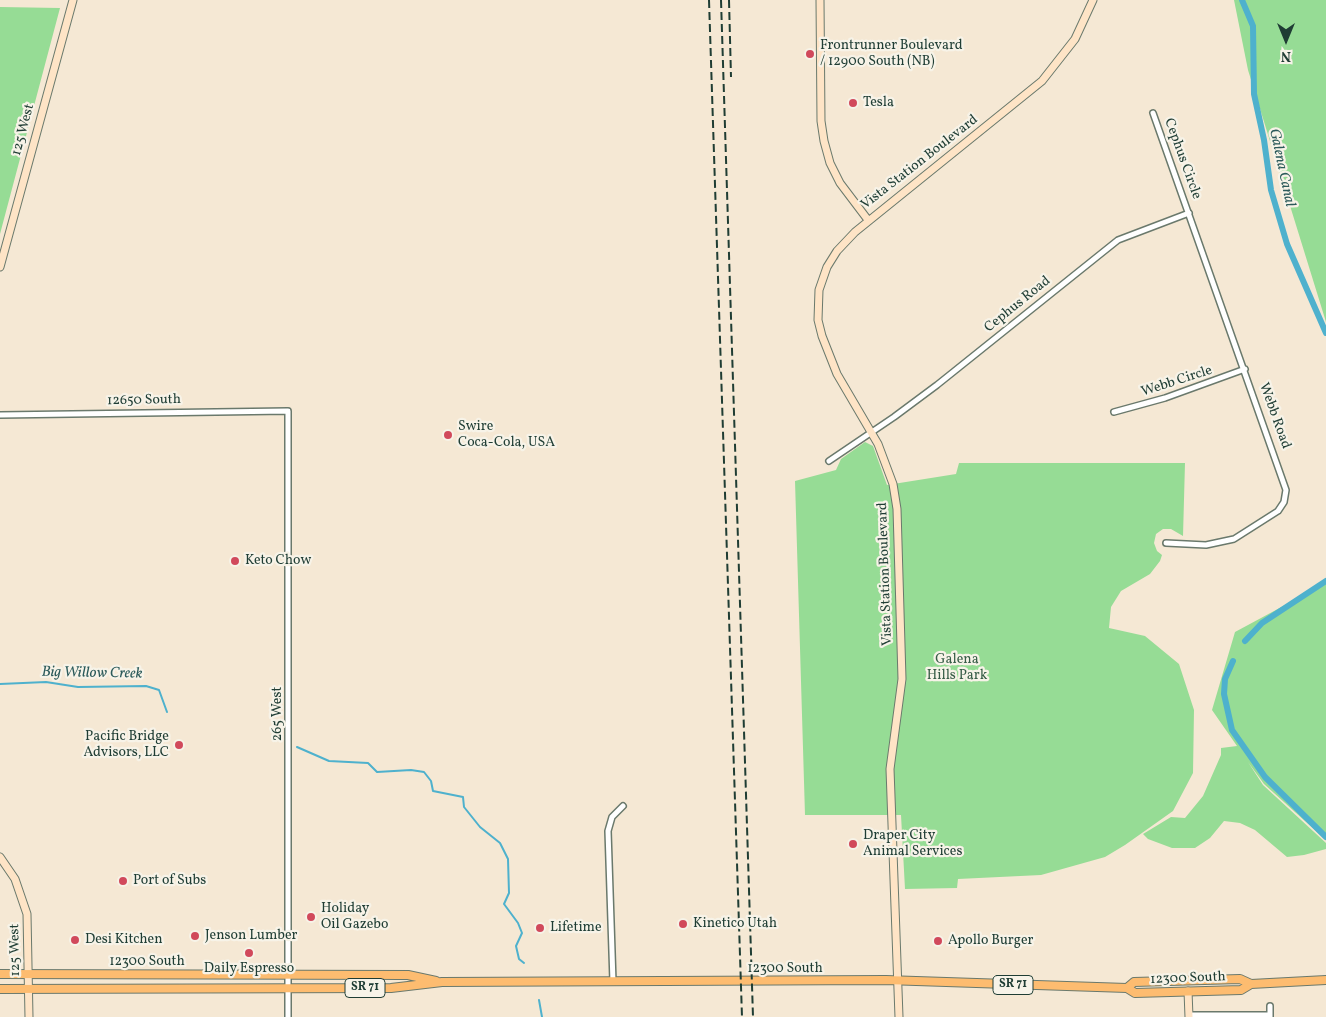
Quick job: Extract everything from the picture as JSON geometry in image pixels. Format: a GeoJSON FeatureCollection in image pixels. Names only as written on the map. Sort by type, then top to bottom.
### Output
{"type":"FeatureCollection","features":[{"type":"Feature","properties":{"kind":"main road","name":"12300 South"},"geometry":{"type":"LineString","coordinates":[[0,974],[408,975],[442,982]]}},
{"type":"Feature","properties":{"kind":"main road","name":"12300 South"},"geometry":{"type":"LineString","coordinates":[[1126,988],[1134,982],[1240,979],[1251,984],[1326,980]]}},
{"type":"Feature","properties":{"kind":"main road","name":"12300 South"},"geometry":{"type":"LineString","coordinates":[[0,989],[391,988],[442,982],[899,980],[1126,988],[1135,993],[1241,990],[1251,984]]}},
{"type":"Feature","properties":{"kind":"street","name":"125 West"},"geometry":{"type":"LineString","coordinates":[[0,267],[73,0]]}},
{"type":"Feature","properties":{"kind":"street"},"geometry":{"type":"LineString","coordinates":[[820,0],[821,121],[824,141],[830,163],[840,183],[868,220]]}},
{"type":"Feature","properties":{"kind":"street","name":"Vista Station Boulevard"},"geometry":{"type":"LineString","coordinates":[[900,1017],[890,777],[902,679],[897,509],[893,484],[878,444],[830,359],[822,336],[818,306],[819,290],[826,267],[837,251],[868,220],[1028,95],[1042,81],[1075,39],[1093,0]]}},
{"type":"Feature","properties":{"kind":"street","name":"Cephus Circle"},"geometry":{"type":"LineString","coordinates":[[1153,113],[1189,213]]}},
{"type":"Feature","properties":{"kind":"street","name":"Webb Road"},"geometry":{"type":"LineString","coordinates":[[1166,543],[1206,546],[1234,540],[1278,511],[1284,502],[1286,490],[1282,473],[1189,213]]}},
{"type":"Feature","properties":{"kind":"street","name":"Cephus Road"},"geometry":{"type":"LineString","coordinates":[[829,461],[938,384],[1118,240],[1189,213]]}},
{"type":"Feature","properties":{"kind":"street","name":"Webb Circle"},"geometry":{"type":"LineString","coordinates":[[1114,412],[1165,398],[1245,369]]}},
{"type":"Feature","properties":{"kind":"street","name":"12650 South"},"geometry":{"type":"LineString","coordinates":[[0,415],[288,411]]}},
{"type":"Feature","properties":{"kind":"street","name":"265 West"},"geometry":{"type":"LineString","coordinates":[[288,411],[288,1017]]}},
{"type":"Feature","properties":{"kind":"street"},"geometry":{"type":"LineString","coordinates":[[613,982],[608,831],[612,817],[623,806]]}},
{"type":"Feature","properties":{"kind":"street","name":"125 West"},"geometry":{"type":"LineString","coordinates":[[0,857],[15,879],[26,909],[29,927],[29,1017]]}},
{"type":"Feature","properties":{"kind":"street"},"geometry":{"type":"LineString","coordinates":[[1188,992],[1189,1016],[1270,1016],[1270,1006]]}},
{"type":"Feature","properties":{"kind":"green space"},"geometry":{"type":"Polygon","coordinates":[[[1234,0],[1326,0],[1326,322],[1248,70],[1234,0]]]}},
{"type":"Feature","properties":{"kind":"green space"},"geometry":{"type":"Polygon","coordinates":[[[0,7],[60,8],[0,234],[0,7]]]}},
{"type":"Feature","properties":{"kind":"green space","name":"Galena Hills Park"},"geometry":{"type":"Polygon","coordinates":[[[865,442],[873,446],[887,485],[956,474],[959,463],[1185,463],[1183,536],[1171,529],[1163,529],[1156,534],[1154,543],[1157,551],[1162,555],[1160,561],[1150,574],[1121,591],[1111,607],[1109,628],[1145,636],[1179,664],[1194,710],[1193,773],[1173,811],[1105,857],[1041,875],[958,879],[957,888],[905,889],[901,815],[805,815],[795,481],[836,470],[841,459],[865,442]]]}},
{"type":"Feature","properties":{"kind":"green space"},"geometry":{"type":"Polygon","coordinates":[[[1326,583],[1326,840],[1264,784],[1248,762],[1263,785],[1326,843],[1326,849],[1287,857],[1255,830],[1240,823],[1224,821],[1210,838],[1195,848],[1172,848],[1148,839],[1143,834],[1171,817],[1185,818],[1203,796],[1221,755],[1221,748],[1237,746],[1212,710],[1235,632],[1326,583]]]}},
{"type":"Feature","properties":{"kind":"waterway","name":"Galena Canal"},"geometry":{"type":"LineString","coordinates":[[1242,0],[1253,26],[1254,94],[1264,140],[1271,190],[1287,244],[1326,333]]}},
{"type":"Feature","properties":{"kind":"waterway","name":"Galena Canal"},"geometry":{"type":"LineString","coordinates":[[1245,641],[1262,623],[1326,581]]}},
{"type":"Feature","properties":{"kind":"waterway","name":"Galena Canal"},"geometry":{"type":"LineString","coordinates":[[1233,661],[1225,679],[1224,694],[1232,730],[1265,777],[1326,837]]}},
{"type":"Feature","properties":{"kind":"waterway","name":"Big Willow Creek"},"geometry":{"type":"LineString","coordinates":[[0,684],[46,682],[78,687],[146,686],[159,690],[167,712]]}},
{"type":"Feature","properties":{"kind":"waterway","name":"Big Willow Creek"},"geometry":{"type":"LineString","coordinates":[[297,747],[329,761],[368,763],[377,772],[411,770],[424,772],[431,781],[433,791],[463,797],[464,807],[480,827],[500,843],[508,859],[509,893],[504,904],[518,923],[522,933],[516,946],[519,959],[524,963]]}},
{"type":"Feature","properties":{"kind":"waterway","name":"Big Willow Creek"},"geometry":{"type":"LineString","coordinates":[[539,1000],[542,1017]]}},
{"type":"Feature","properties":{"kind":"railway"},"geometry":{"type":"LineString","coordinates":[[709,0],[742,1017]]}},
{"type":"Feature","properties":{"kind":"railway"},"geometry":{"type":"LineString","coordinates":[[721,0],[753,1017]]}},
{"type":"Feature","properties":{"kind":"railway"},"geometry":{"type":"LineString","coordinates":[[729,0],[731,77]]}},
{"type":"Feature","properties":{"kind":"place","name":"Frontrunner Boulevard / 12900 South (NB)"},"geometry":{"type":"Point","coordinates":[810,54]}},
{"type":"Feature","properties":{"kind":"place","name":"Tesla"},"geometry":{"type":"Point","coordinates":[853,103]}},
{"type":"Feature","properties":{"kind":"place","name":"Swire Coca-Cola, USA"},"geometry":{"type":"Point","coordinates":[448,435]}},
{"type":"Feature","properties":{"kind":"place","name":"Keto Chow"},"geometry":{"type":"Point","coordinates":[235,561]}},
{"type":"Feature","properties":{"kind":"place","name":"Pacific Bridge Advisors, LLC"},"geometry":{"type":"Point","coordinates":[179,745]}},
{"type":"Feature","properties":{"kind":"place","name":"Draper City Animal Services"},"geometry":{"type":"Point","coordinates":[853,844]}},
{"type":"Feature","properties":{"kind":"place","name":"Port of Subs"},"geometry":{"type":"Point","coordinates":[123,881]}},
{"type":"Feature","properties":{"kind":"place","name":"Holiday Oil Gazebo"},"geometry":{"type":"Point","coordinates":[311,917]}},
{"type":"Feature","properties":{"kind":"place","name":"Kinetico Utah"},"geometry":{"type":"Point","coordinates":[683,924]}},
{"type":"Feature","properties":{"kind":"place","name":"Lifetime"},"geometry":{"type":"Point","coordinates":[540,928]}},
{"type":"Feature","properties":{"kind":"place","name":"Jenson Lumber"},"geometry":{"type":"Point","coordinates":[195,936]}},
{"type":"Feature","properties":{"kind":"place","name":"Desi Kitchen"},"geometry":{"type":"Point","coordinates":[75,940]}},
{"type":"Feature","properties":{"kind":"place","name":"Apollo Burger"},"geometry":{"type":"Point","coordinates":[938,941]}},
{"type":"Feature","properties":{"kind":"place","name":"Daily Espresso"},"geometry":{"type":"Point","coordinates":[249,953]}}]}
